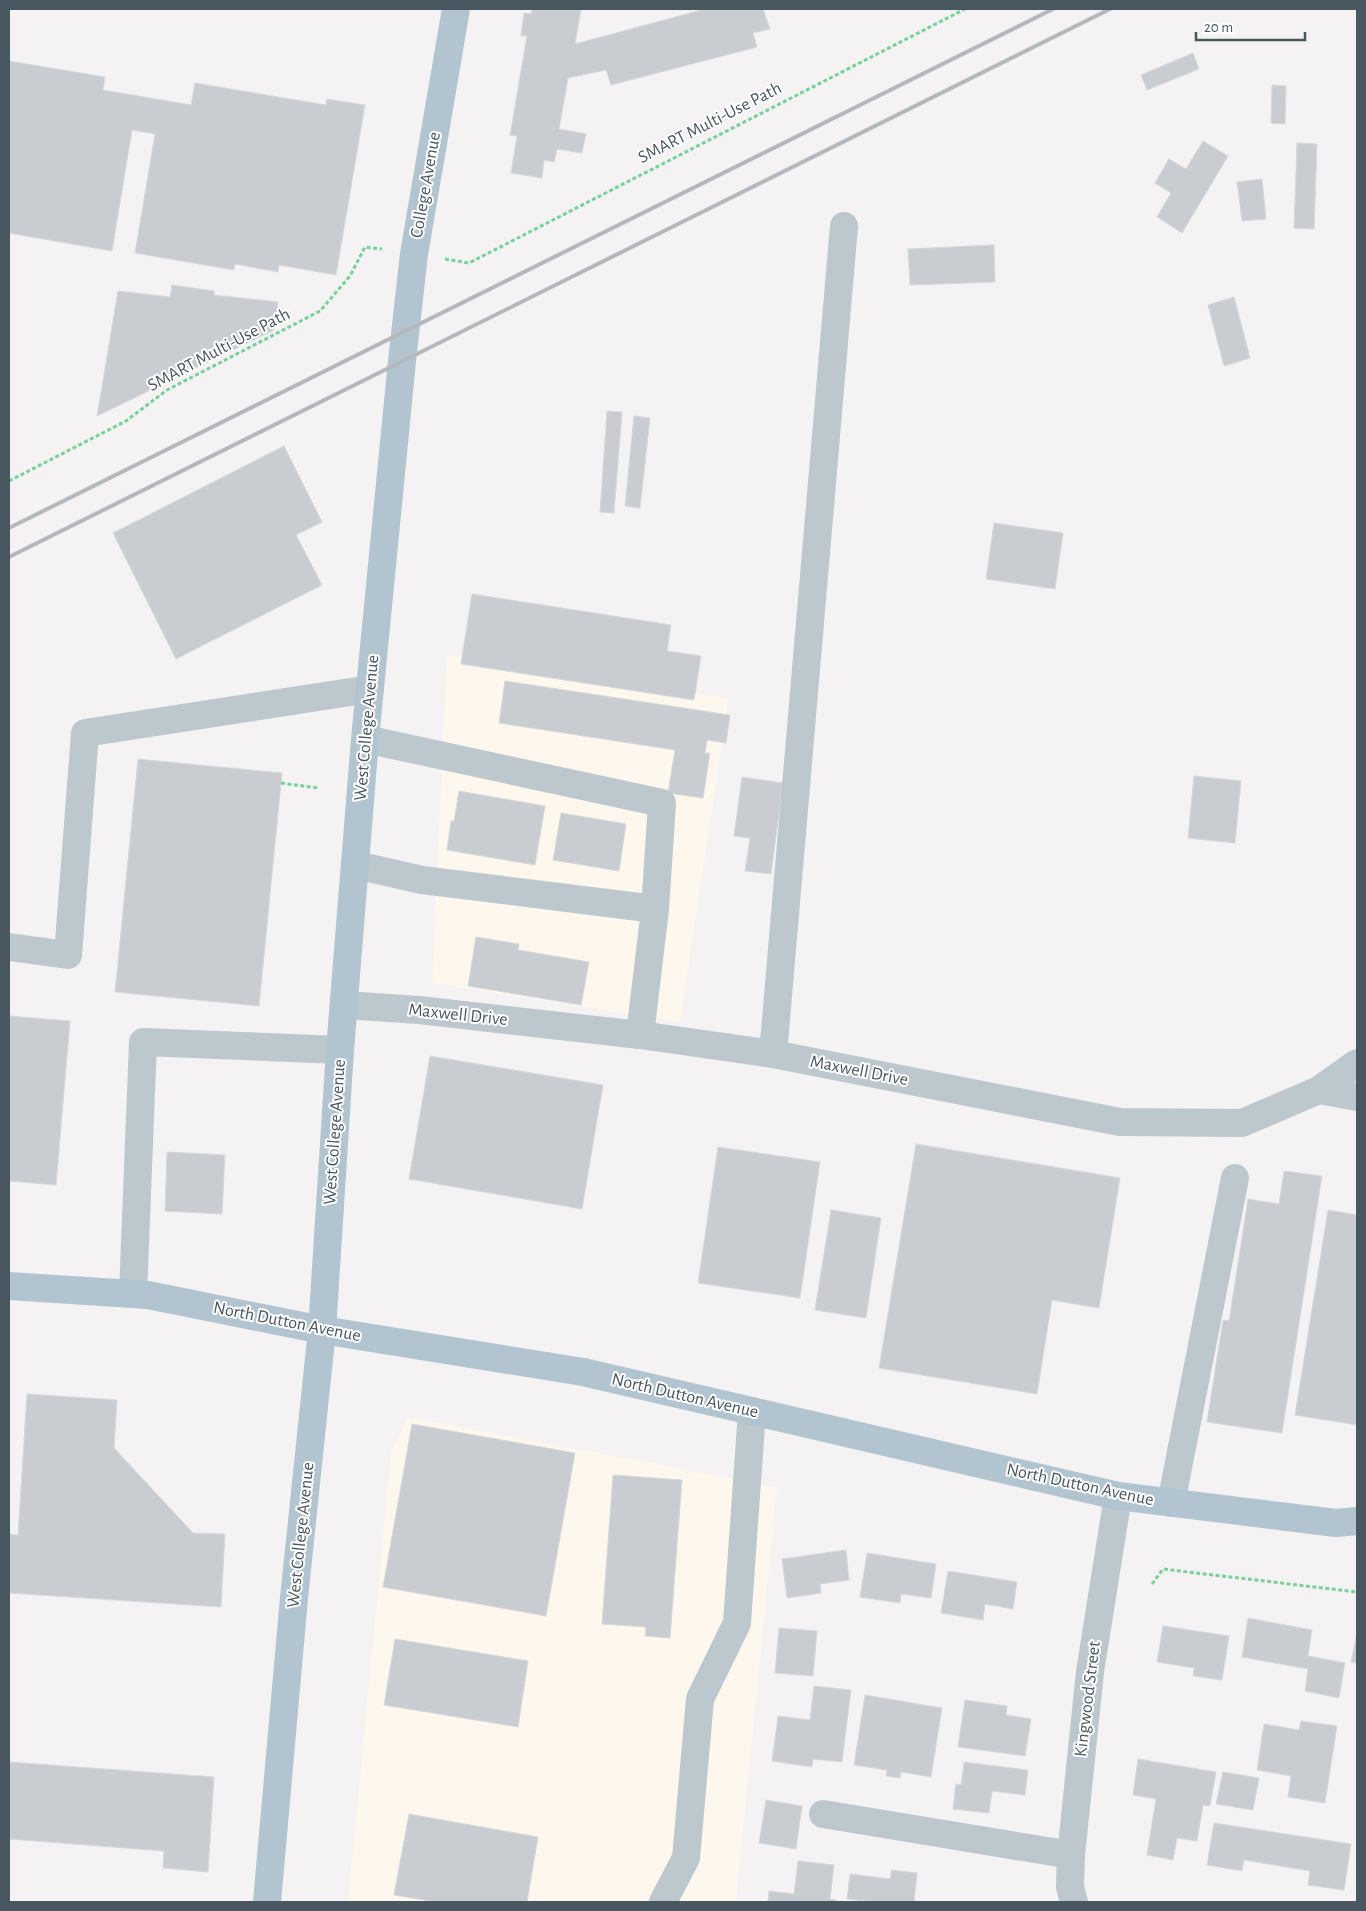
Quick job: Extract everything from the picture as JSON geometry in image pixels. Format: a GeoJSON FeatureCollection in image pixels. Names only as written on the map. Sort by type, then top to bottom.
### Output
{"type":"FeatureCollection","features":[{"type":"Feature","properties":{"kind":"main road","name":"College Avenue"},"geometry":{"type":"LineString","coordinates":[[402,361],[414,254],[456,9]]}},
{"type":"Feature","properties":{"kind":"main road","name":"West College Avenue"},"geometry":{"type":"LineString","coordinates":[[267,1902],[294,1598],[322,1330],[340,1050],[365,739],[402,361]]}},
{"type":"Feature","properties":{"kind":"main road","name":"North Dutton Avenue"},"geometry":{"type":"LineString","coordinates":[[9,1286],[148,1295],[322,1330],[584,1372],[1118,1496],[1336,1523],[1357,1521]]}},
{"type":"Feature","properties":{"kind":"street"},"geometry":{"type":"LineString","coordinates":[[773,1054],[844,226]]}},
{"type":"Feature","properties":{"kind":"street"},"geometry":{"type":"LineString","coordinates":[[9,948],[68,955],[85,732],[370,689]]}},
{"type":"Feature","properties":{"kind":"street"},"geometry":{"type":"LineString","coordinates":[[365,739],[662,803],[655,910],[640,1035]]}},
{"type":"Feature","properties":{"kind":"street"},"geometry":{"type":"LineString","coordinates":[[356,865],[422,880],[655,910]]}},
{"type":"Feature","properties":{"kind":"street","name":"Maxwell Drive"},"geometry":{"type":"LineString","coordinates":[[344,1005],[418,1010],[640,1035],[773,1054],[1120,1122],[1242,1123],[1319,1090],[1357,1063]]}},
{"type":"Feature","properties":{"kind":"street"},"geometry":{"type":"LineString","coordinates":[[134,1294],[143,1042],[340,1050]]}},
{"type":"Feature","properties":{"kind":"street"},"geometry":{"type":"LineString","coordinates":[[1319,1090],[1357,1097]]}},
{"type":"Feature","properties":{"kind":"street"},"geometry":{"type":"LineString","coordinates":[[1171,1503],[1235,1178]]}},
{"type":"Feature","properties":{"kind":"street"},"geometry":{"type":"LineString","coordinates":[[663,1902],[686,1858],[700,1699],[737,1623],[752,1411]]}},
{"type":"Feature","properties":{"kind":"street","name":"Kingwood Street"},"geometry":{"type":"LineString","coordinates":[[1074,1902],[1070,1887],[1071,1855],[1090,1672],[1118,1496]]}},
{"type":"Feature","properties":{"kind":"street"},"geometry":{"type":"LineString","coordinates":[[823,1814],[1071,1855]]}},
{"type":"Feature","properties":{"kind":"path","name":"SMART Multi-Use Path"},"geometry":{"type":"LineString","coordinates":[[469,263],[964,9]]}},
{"type":"Feature","properties":{"kind":"path","name":"SMART Multi-Use Path"},"geometry":{"type":"LineString","coordinates":[[9,481],[126,421],[167,390],[320,312],[350,276],[365,247]]}},
{"type":"Feature","properties":{"kind":"path"},"geometry":{"type":"LineString","coordinates":[[281,783],[318,788]]}},
{"type":"Feature","properties":{"kind":"path"},"geometry":{"type":"LineString","coordinates":[[1152,1584],[1163,1569],[1357,1592]]}},
{"type":"Feature","properties":{"kind":"shaded area"},"geometry":{"type":"Polygon","coordinates":[[[447,654],[729,698],[680,1022],[432,983],[447,654]]]}},
{"type":"Feature","properties":{"kind":"shaded area"},"geometry":{"type":"Polygon","coordinates":[[[408,1417],[777,1487],[736,1902],[348,1902],[391,1453],[408,1417]]]}},
{"type":"Feature","properties":{"kind":"building"},"geometry":{"type":"Polygon","coordinates":[[[532,9],[581,9],[575,44],[705,9],[763,9],[770,29],[753,33],[757,47],[611,85],[606,70],[568,78],[559,129],[586,134],[582,153],[557,149],[554,162],[544,160],[542,178],[511,173],[517,136],[510,135],[527,36],[521,36],[524,13],[531,14],[532,9]]]}},
{"type":"Feature","properties":{"kind":"building"},"geometry":{"type":"Polygon","coordinates":[[[1193,53],[1199,69],[1147,90],[1141,75],[1193,53]]]}},
{"type":"Feature","properties":{"kind":"building"},"geometry":{"type":"Polygon","coordinates":[[[9,61],[105,77],[103,90],[191,105],[195,83],[326,105],[327,99],[365,105],[336,275],[279,265],[278,272],[235,264],[234,270],[135,253],[155,134],[132,130],[112,251],[9,233],[9,61]]]}},
{"type":"Feature","properties":{"kind":"building"},"geometry":{"type":"Polygon","coordinates":[[[1272,85],[1286,86],[1285,124],[1271,123],[1272,85]]]}},
{"type":"Feature","properties":{"kind":"building"},"geometry":{"type":"Polygon","coordinates":[[[1203,141],[1228,156],[1182,233],[1157,217],[1171,193],[1155,183],[1169,159],[1186,169],[1203,141]]]}},
{"type":"Feature","properties":{"kind":"building"},"geometry":{"type":"Polygon","coordinates":[[[1297,143],[1317,144],[1314,229],[1294,228],[1297,143]]]}},
{"type":"Feature","properties":{"kind":"building"},"geometry":{"type":"Polygon","coordinates":[[[1262,179],[1266,219],[1242,221],[1237,182],[1262,179]]]}},
{"type":"Feature","properties":{"kind":"building"},"geometry":{"type":"Polygon","coordinates":[[[994,245],[995,282],[910,285],[908,249],[994,245]]]}},
{"type":"Feature","properties":{"kind":"building"},"geometry":{"type":"Polygon","coordinates":[[[172,285],[214,291],[214,295],[278,302],[274,330],[97,416],[118,291],[170,297],[172,285]]]}},
{"type":"Feature","properties":{"kind":"building"},"geometry":{"type":"Polygon","coordinates":[[[1234,297],[1250,358],[1224,366],[1208,305],[1234,297]]]}},
{"type":"Feature","properties":{"kind":"building"},"geometry":{"type":"Polygon","coordinates":[[[607,411],[622,412],[614,513],[600,512],[607,411]]]}},
{"type":"Feature","properties":{"kind":"building"},"geometry":{"type":"Polygon","coordinates":[[[634,416],[650,418],[640,508],[625,506],[634,416]]]}},
{"type":"Feature","properties":{"kind":"building"},"geometry":{"type":"Polygon","coordinates":[[[284,446],[322,522],[296,535],[322,585],[176,659],[113,533],[284,446]]]}},
{"type":"Feature","properties":{"kind":"building"},"geometry":{"type":"Polygon","coordinates":[[[994,523],[1063,533],[1055,589],[986,579],[994,523]]]}},
{"type":"Feature","properties":{"kind":"building"},"geometry":{"type":"Polygon","coordinates":[[[472,594],[671,625],[667,651],[701,656],[694,700],[461,664],[472,594]]]}},
{"type":"Feature","properties":{"kind":"building"},"geometry":{"type":"Polygon","coordinates":[[[505,681],[730,715],[726,743],[707,740],[705,753],[710,753],[703,798],[668,793],[675,750],[499,723],[505,681]]]}},
{"type":"Feature","properties":{"kind":"building"},"geometry":{"type":"Polygon","coordinates":[[[138,759],[282,773],[259,1006],[115,992],[138,759]]]}},
{"type":"Feature","properties":{"kind":"building"},"geometry":{"type":"Polygon","coordinates":[[[1194,776],[1241,781],[1235,843],[1188,838],[1194,776]]]}},
{"type":"Feature","properties":{"kind":"building"},"geometry":{"type":"Polygon","coordinates":[[[742,777],[783,783],[771,874],[745,871],[750,838],[734,836],[742,777]]]}},
{"type":"Feature","properties":{"kind":"building"},"geometry":{"type":"Polygon","coordinates":[[[459,791],[545,806],[535,865],[447,850],[451,821],[454,821],[459,791]]]}},
{"type":"Feature","properties":{"kind":"building"},"geometry":{"type":"Polygon","coordinates":[[[561,813],[626,824],[619,871],[553,860],[561,813]]]}},
{"type":"Feature","properties":{"kind":"building"},"geometry":{"type":"Polygon","coordinates":[[[476,937],[519,944],[518,950],[589,962],[581,1005],[468,986],[476,937]]]}},
{"type":"Feature","properties":{"kind":"building"},"geometry":{"type":"Polygon","coordinates":[[[9,1016],[70,1021],[56,1185],[9,1181],[9,1016]]]}},
{"type":"Feature","properties":{"kind":"building"},"geometry":{"type":"Polygon","coordinates":[[[430,1056],[603,1085],[582,1209],[409,1179],[430,1056]]]}},
{"type":"Feature","properties":{"kind":"building"},"geometry":{"type":"Polygon","coordinates":[[[916,1144],[1120,1178],[1099,1308],[1052,1300],[1037,1394],[879,1368],[916,1144]]]}},
{"type":"Feature","properties":{"kind":"building"},"geometry":{"type":"Polygon","coordinates":[[[718,1147],[820,1162],[800,1298],[698,1283],[718,1147]]]}},
{"type":"Feature","properties":{"kind":"building"},"geometry":{"type":"Polygon","coordinates":[[[167,1152],[225,1155],[222,1214],[165,1211],[167,1152]]]}},
{"type":"Feature","properties":{"kind":"building"},"geometry":{"type":"Polygon","coordinates":[[[1284,1171],[1322,1176],[1282,1433],[1207,1422],[1223,1320],[1229,1321],[1248,1199],[1279,1204],[1284,1171]]]}},
{"type":"Feature","properties":{"kind":"building"},"geometry":{"type":"Polygon","coordinates":[[[831,1210],[881,1218],[866,1318],[815,1310],[831,1210]]]}},
{"type":"Feature","properties":{"kind":"building"},"geometry":{"type":"Polygon","coordinates":[[[1328,1210],[1357,1215],[1357,1425],[1295,1415],[1328,1210]]]}},
{"type":"Feature","properties":{"kind":"building"},"geometry":{"type":"Polygon","coordinates":[[[27,1394],[117,1400],[114,1448],[193,1533],[225,1534],[221,1607],[9,1593],[9,1534],[18,1535],[27,1394]]]}},
{"type":"Feature","properties":{"kind":"building"},"geometry":{"type":"Polygon","coordinates":[[[412,1424],[575,1453],[546,1616],[383,1587],[412,1424]]]}},
{"type":"Feature","properties":{"kind":"building"},"geometry":{"type":"Polygon","coordinates":[[[613,1475],[682,1480],[670,1638],[645,1636],[646,1627],[602,1624],[613,1475]]]}},
{"type":"Feature","properties":{"kind":"building"},"geometry":{"type":"Polygon","coordinates":[[[846,1550],[849,1580],[820,1584],[821,1593],[787,1598],[782,1559],[846,1550]]]}},
{"type":"Feature","properties":{"kind":"building"},"geometry":{"type":"Polygon","coordinates":[[[867,1553],[936,1564],[931,1598],[901,1594],[900,1603],[860,1597],[867,1553]]]}},
{"type":"Feature","properties":{"kind":"building"},"geometry":{"type":"Polygon","coordinates":[[[948,1571],[1017,1582],[1013,1609],[985,1604],[983,1620],[941,1613],[948,1571]]]}},
{"type":"Feature","properties":{"kind":"building"},"geometry":{"type":"Polygon","coordinates":[[[1248,1618],[1312,1630],[1308,1656],[1345,1663],[1339,1698],[1305,1691],[1308,1669],[1242,1657],[1248,1618]]]}},
{"type":"Feature","properties":{"kind":"building"},"geometry":{"type":"Polygon","coordinates":[[[1163,1626],[1229,1636],[1222,1680],[1193,1676],[1194,1668],[1157,1662],[1163,1626]]]}},
{"type":"Feature","properties":{"kind":"building"},"geometry":{"type":"Polygon","coordinates":[[[779,1628],[817,1631],[813,1676],[775,1673],[779,1628]]]}},
{"type":"Feature","properties":{"kind":"building"},"geometry":{"type":"Polygon","coordinates":[[[1357,1633],[1357,1663],[1351,1662],[1357,1633]]]}},
{"type":"Feature","properties":{"kind":"building"},"geometry":{"type":"Polygon","coordinates":[[[395,1639],[528,1661],[518,1727],[384,1705],[395,1639]]]}},
{"type":"Feature","properties":{"kind":"building"},"geometry":{"type":"Polygon","coordinates":[[[814,1686],[851,1690],[842,1762],[813,1759],[812,1767],[772,1761],[778,1716],[810,1720],[814,1686]]]}},
{"type":"Feature","properties":{"kind":"building"},"geometry":{"type":"Polygon","coordinates":[[[865,1695],[942,1708],[931,1777],[901,1772],[900,1778],[886,1776],[887,1770],[854,1765],[865,1695]]]}},
{"type":"Feature","properties":{"kind":"building"},"geometry":{"type":"Polygon","coordinates":[[[965,1700],[1007,1706],[1006,1715],[1031,1719],[1025,1756],[958,1747],[965,1700]]]}},
{"type":"Feature","properties":{"kind":"building"},"geometry":{"type":"Polygon","coordinates":[[[1301,1721],[1337,1726],[1325,1803],[1288,1797],[1291,1776],[1257,1770],[1264,1724],[1299,1730],[1301,1721]]]}},
{"type":"Feature","properties":{"kind":"building"},"geometry":{"type":"Polygon","coordinates":[[[1138,1759],[1216,1772],[1210,1806],[1203,1805],[1197,1841],[1177,1838],[1173,1860],[1147,1855],[1156,1799],[1133,1795],[1138,1759]]]}},
{"type":"Feature","properties":{"kind":"building"},"geometry":{"type":"Polygon","coordinates":[[[9,1762],[214,1777],[208,1872],[163,1868],[164,1851],[9,1839],[9,1762]]]}},
{"type":"Feature","properties":{"kind":"building"},"geometry":{"type":"Polygon","coordinates":[[[964,1762],[1028,1770],[1025,1795],[992,1791],[989,1813],[953,1809],[956,1784],[961,1785],[964,1762]]]}},
{"type":"Feature","properties":{"kind":"building"},"geometry":{"type":"Polygon","coordinates":[[[1223,1772],[1259,1778],[1253,1810],[1216,1804],[1223,1772]]]}},
{"type":"Feature","properties":{"kind":"building"},"geometry":{"type":"Polygon","coordinates":[[[766,1800],[802,1806],[796,1849],[759,1843],[766,1800]]]}},
{"type":"Feature","properties":{"kind":"building"},"geometry":{"type":"Polygon","coordinates":[[[409,1814],[538,1837],[527,1902],[436,1902],[394,1895],[409,1814]]]}},
{"type":"Feature","properties":{"kind":"building"},"geometry":{"type":"Polygon","coordinates":[[[1214,1823],[1351,1844],[1344,1890],[1308,1885],[1310,1871],[1244,1860],[1242,1871],[1207,1865],[1214,1823]]]}},
{"type":"Feature","properties":{"kind":"building"},"geometry":{"type":"Polygon","coordinates":[[[798,1861],[834,1865],[830,1899],[836,1900],[836,1902],[768,1902],[769,1891],[794,1894],[798,1861]]]}},
{"type":"Feature","properties":{"kind":"building"},"geometry":{"type":"Polygon","coordinates":[[[892,1870],[917,1873],[914,1902],[876,1902],[847,1899],[850,1874],[890,1879],[892,1870]]]}},
{"type":"Feature","properties":{"kind":"railway"},"geometry":{"type":"LineString","coordinates":[[9,528],[1053,9]]}},
{"type":"Feature","properties":{"kind":"railway"},"geometry":{"type":"LineString","coordinates":[[9,557],[1110,9]]}}]}
